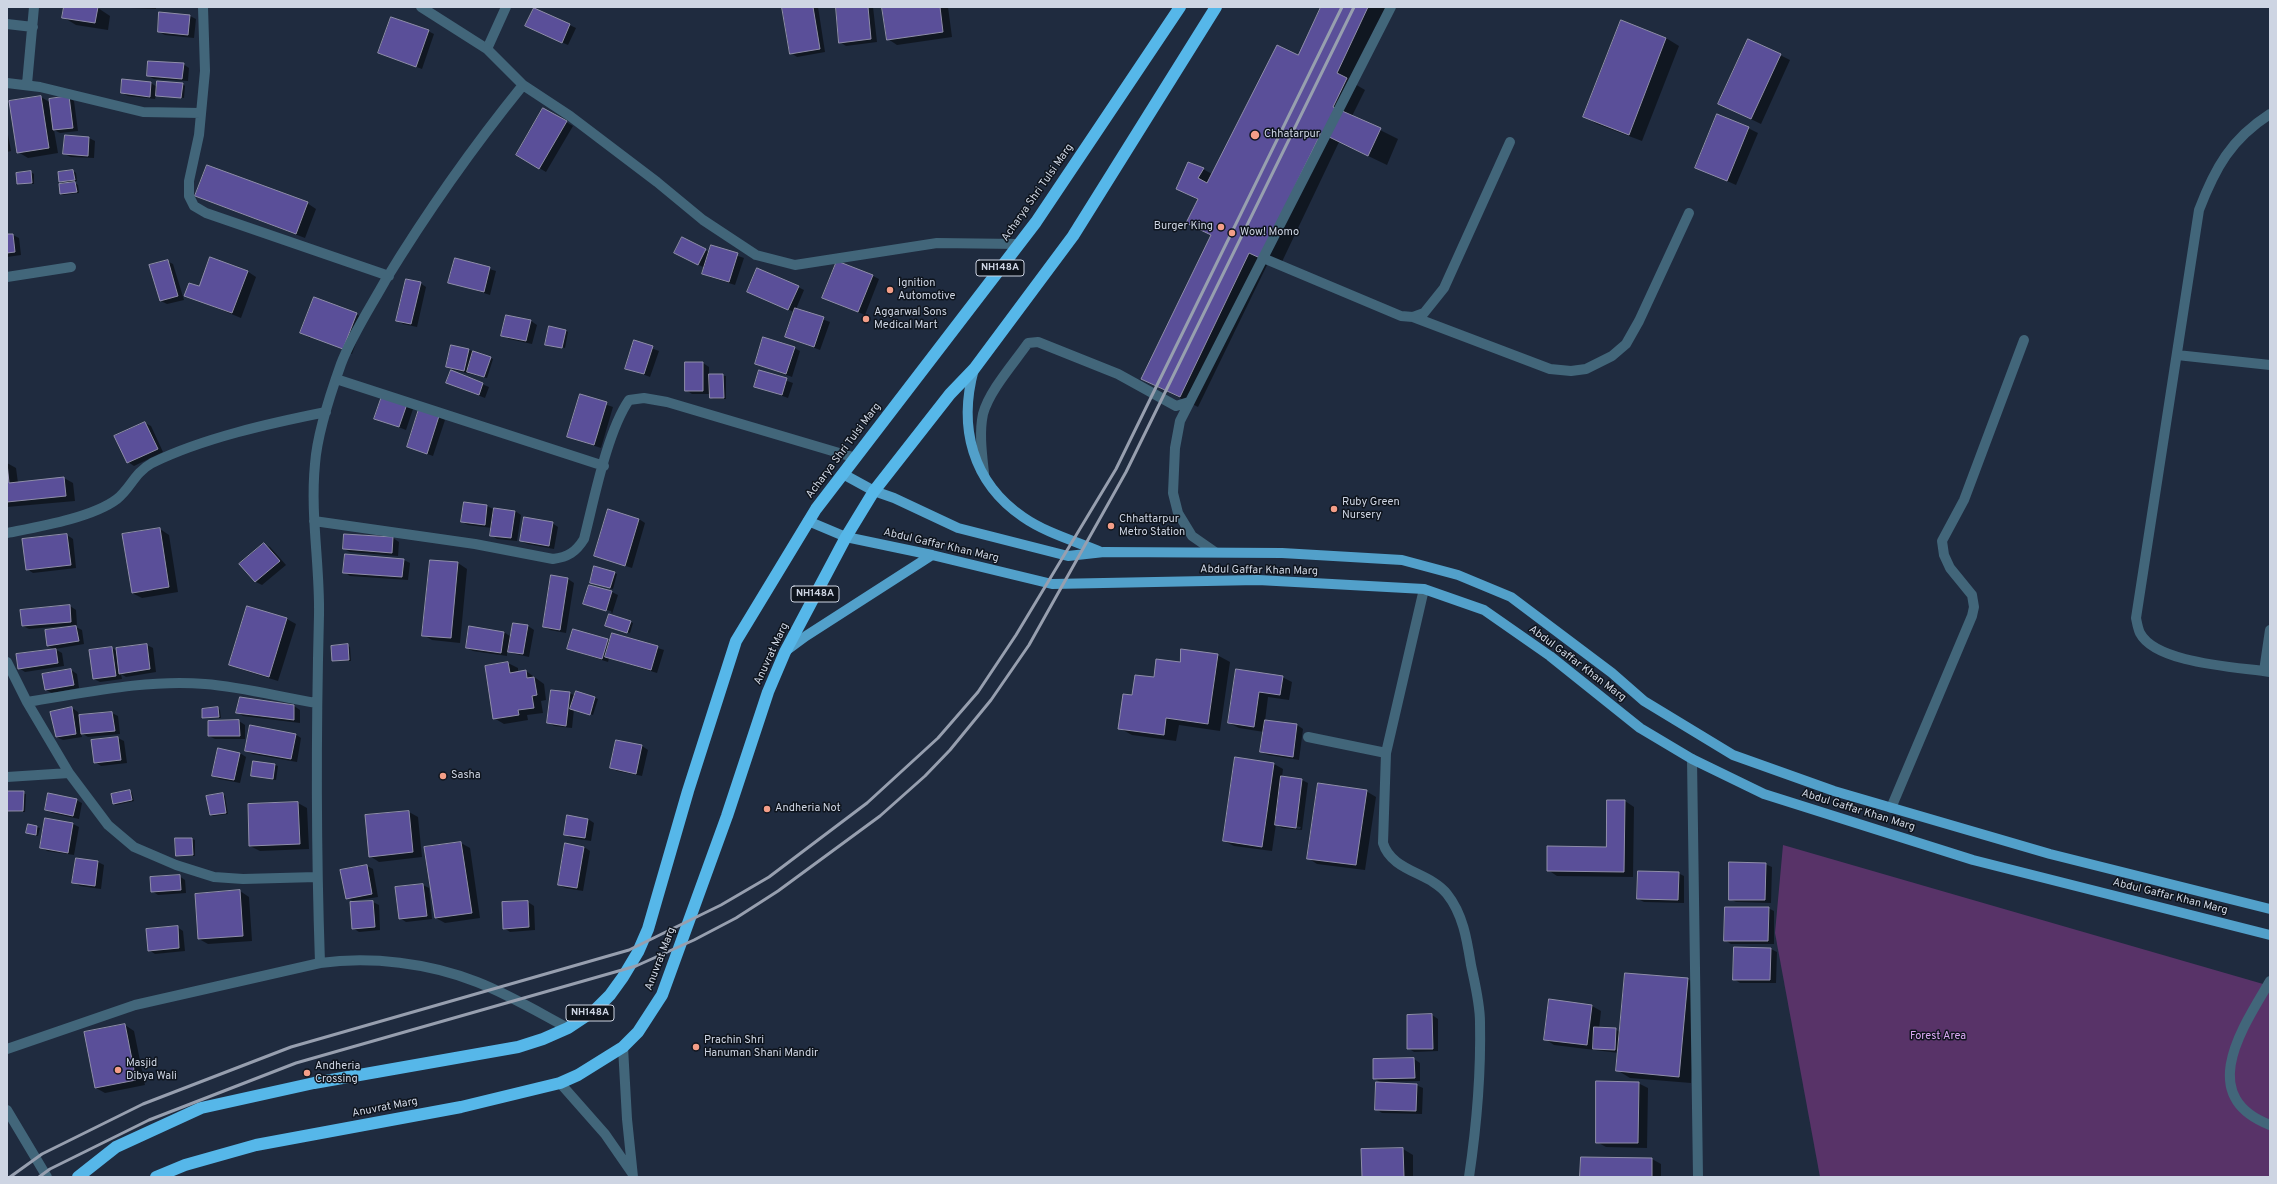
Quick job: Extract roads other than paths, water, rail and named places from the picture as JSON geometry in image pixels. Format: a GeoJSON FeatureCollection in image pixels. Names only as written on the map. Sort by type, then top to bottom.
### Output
{"type":"FeatureCollection","features":[{"type":"Feature","properties":{"kind":"highway","name":"Acharya Shri Tulsi Marg"},"geometry":{"type":"LineString","coordinates":[[808,521],[1036,222],[1180,7]]}},
{"type":"Feature","properties":{"kind":"highway","name":"NH148A"},"geometry":{"type":"LineString","coordinates":[[874,491],[950,394],[974,369],[1073,236],[1216,7]]}},
{"type":"Feature","properties":{"kind":"highway","name":"Anuvrat Marg"},"geometry":{"type":"LineString","coordinates":[[156,1177],[185,1165],[256,1146],[461,1107],[560,1083],[578,1075],[623,1047],[648,1019],[662,995],[727,816],[768,692],[785,652],[846,537],[874,491]]}},
{"type":"Feature","properties":{"kind":"highway","name":"Anuvrat Marg"},"geometry":{"type":"LineString","coordinates":[[78,1177],[116,1147],[201,1108],[314,1082],[518,1046],[543,1039],[568,1028],[595,1010],[610,995],[638,952],[648,929],[688,791],[736,642],[808,521]]}},
{"type":"Feature","properties":{"kind":"main road"},"geometry":{"type":"LineString","coordinates":[[974,369],[967,406],[967,424],[972,449],[985,477],[996,493],[1024,518],[1055,534],[1104,552]]}},
{"type":"Feature","properties":{"kind":"main road","name":"Abdul Gaffar Khan Marg"},"geometry":{"type":"LineString","coordinates":[[843,474],[874,491],[894,498],[958,528],[1068,556],[1104,552],[1282,553],[1402,560],[1458,575],[1511,597],[1612,673],[1644,701],[1733,755],[1834,791],[2050,854],[2270,909]]}},
{"type":"Feature","properties":{"kind":"main road","name":"Abdul Gaffar Khan Marg"},"geometry":{"type":"LineString","coordinates":[[808,521],[846,537],[932,554],[1052,584],[1258,580],[1424,589],[1484,610],[1550,656],[1640,728],[1692,759],[1764,794],[1974,860],[2270,935]]}},
{"type":"Feature","properties":{"kind":"main road"},"geometry":{"type":"LineString","coordinates":[[785,652],[806,636],[932,554]]}},
{"type":"Feature","properties":{"kind":"street"},"geometry":{"type":"LineString","coordinates":[[27,84],[34,7]]}},
{"type":"Feature","properties":{"kind":"street"},"geometry":{"type":"LineString","coordinates":[[202,7],[205,71],[199,134],[189,181],[189,196],[194,206],[206,213],[389,276]]}},
{"type":"Feature","properties":{"kind":"street"},"geometry":{"type":"LineString","coordinates":[[421,7],[487,49],[523,85],[570,116],[657,182],[703,220],[756,255],[795,264],[937,243],[1018,244]]}},
{"type":"Feature","properties":{"kind":"street"},"geometry":{"type":"LineString","coordinates":[[487,49],[506,7]]}},
{"type":"Feature","properties":{"kind":"street"},"geometry":{"type":"LineString","coordinates":[[1216,552],[1192,536],[1178,513],[1173,493],[1175,448],[1180,421],[1391,7]]}},
{"type":"Feature","properties":{"kind":"street"},"geometry":{"type":"LineString","coordinates":[[7,24],[33,27]]}},
{"type":"Feature","properties":{"kind":"street"},"geometry":{"type":"LineString","coordinates":[[7,83],[27,84],[137,111],[201,112]]}},
{"type":"Feature","properties":{"kind":"street"},"geometry":{"type":"LineString","coordinates":[[320,963],[317,877],[319,576],[314,521],[315,463],[326,412],[341,363],[361,322],[444,188],[471,149],[523,85]]}},
{"type":"Feature","properties":{"kind":"street"},"geometry":{"type":"LineString","coordinates":[[2270,114],[2253,124],[2232,144],[2211,178],[2199,210],[2136,618],[2140,633],[2151,645],[2167,654],[2191,661],[2267,671],[2270,630]]}},
{"type":"Feature","properties":{"kind":"street"},"geometry":{"type":"LineString","coordinates":[[1413,317],[1424,313],[1444,288],[1510,142]]}},
{"type":"Feature","properties":{"kind":"street"},"geometry":{"type":"LineString","coordinates":[[1263,258],[1401,316],[1413,317],[1550,369],[1571,371],[1586,369],[1612,356],[1626,344],[1639,321],[1690,213]]}},
{"type":"Feature","properties":{"kind":"street"},"geometry":{"type":"LineString","coordinates":[[7,277],[71,267]]}},
{"type":"Feature","properties":{"kind":"street"},"geometry":{"type":"LineString","coordinates":[[1891,808],[1973,611],[1972,595],[1950,568],[1944,555],[1942,541],[1967,493],[2024,340]]}},
{"type":"Feature","properties":{"kind":"street"},"geometry":{"type":"LineString","coordinates":[[985,477],[981,451],[983,414],[989,398],[1028,343],[1038,342],[1114,372],[1176,406],[1189,402]]}},
{"type":"Feature","properties":{"kind":"street"},"geometry":{"type":"LineString","coordinates":[[2176,354],[2270,365]]}},
{"type":"Feature","properties":{"kind":"street"},"geometry":{"type":"LineString","coordinates":[[336,379],[604,466]]}},
{"type":"Feature","properties":{"kind":"street"},"geometry":{"type":"LineString","coordinates":[[314,521],[475,544],[553,559],[564,558],[577,550],[584,539],[604,466],[622,411],[629,400],[644,398],[667,402],[856,458]]}},
{"type":"Feature","properties":{"kind":"street"},"geometry":{"type":"LineString","coordinates":[[7,533],[71,519],[110,503],[122,495],[141,470],[170,455],[258,428],[326,412]]}},
{"type":"Feature","properties":{"kind":"street"},"geometry":{"type":"LineString","coordinates":[[1424,589],[1386,752],[1382,828],[1383,843],[1386,852],[1393,860],[1434,881],[1447,893],[1457,908],[1461,919],[1469,953],[1480,1021],[1479,1066],[1469,1177]]}},
{"type":"Feature","properties":{"kind":"street"},"geometry":{"type":"LineString","coordinates":[[7,665],[69,774],[119,836],[134,847],[176,865],[214,877],[317,877]]}},
{"type":"Feature","properties":{"kind":"street"},"geometry":{"type":"LineString","coordinates":[[27,702],[123,687],[170,683],[205,684],[317,702]]}},
{"type":"Feature","properties":{"kind":"street"},"geometry":{"type":"LineString","coordinates":[[1308,737],[1386,752]]}},
{"type":"Feature","properties":{"kind":"street"},"geometry":{"type":"LineString","coordinates":[[1692,759],[1698,1177]]}},
{"type":"Feature","properties":{"kind":"street"},"geometry":{"type":"LineString","coordinates":[[7,777],[69,774]]}},
{"type":"Feature","properties":{"kind":"street"},"geometry":{"type":"LineString","coordinates":[[7,1049],[135,1005],[320,963],[344,960],[408,964],[477,982],[568,1028]]}},
{"type":"Feature","properties":{"kind":"street"},"geometry":{"type":"LineString","coordinates":[[2270,981],[2240,1032],[2230,1063],[2230,1084],[2234,1099],[2240,1108],[2270,1125]]}},
{"type":"Feature","properties":{"kind":"street"},"geometry":{"type":"LineString","coordinates":[[623,1047],[627,1119],[633,1176]]}},
{"type":"Feature","properties":{"kind":"street"},"geometry":{"type":"LineString","coordinates":[[560,1083],[605,1134],[633,1176]]}},
{"type":"Feature","properties":{"kind":"street"},"geometry":{"type":"LineString","coordinates":[[7,1110],[47,1177]]}},
{"type":"Feature","properties":{"kind":"railway"},"geometry":{"type":"LineString","coordinates":[[10,1177],[42,1154],[143,1104],[291,1047],[629,950],[721,905],[769,877],[867,803],[938,738],[978,692],[1016,635],[1116,469],[1342,7]]}},
{"type":"Feature","properties":{"kind":"railway"},"geometry":{"type":"LineString","coordinates":[[39,1177],[50,1169],[149,1120],[296,1063],[636,966],[694,940],[736,918],[778,891],[880,816],[925,776],[950,750],[991,700],[1029,645],[1126,472],[1354,7]]}},
{"type":"Feature","properties":{"kind":"place","name":"Chhatarpur"},"geometry":{"type":"Point","coordinates":[1255,135]}},
{"type":"Feature","properties":{"kind":"place","name":"Burger King"},"geometry":{"type":"Point","coordinates":[1221,227]}},
{"type":"Feature","properties":{"kind":"place","name":"Wow! Momo"},"geometry":{"type":"Point","coordinates":[1232,233]}},
{"type":"Feature","properties":{"kind":"place","name":"Ignition Automotive"},"geometry":{"type":"Point","coordinates":[890,290]}},
{"type":"Feature","properties":{"kind":"place","name":"Aggarwal Sons Medical Mart"},"geometry":{"type":"Point","coordinates":[866,319]}},
{"type":"Feature","properties":{"kind":"place","name":"Ruby Green Nursery"},"geometry":{"type":"Point","coordinates":[1334,509]}},
{"type":"Feature","properties":{"kind":"place","name":"Chhattarpur Metro Station"},"geometry":{"type":"Point","coordinates":[1111,526]}},
{"type":"Feature","properties":{"kind":"place","name":"Sasha"},"geometry":{"type":"Point","coordinates":[443,776]}},
{"type":"Feature","properties":{"kind":"place","name":"Andheria Not"},"geometry":{"type":"Point","coordinates":[767,809]}},
{"type":"Feature","properties":{"kind":"place","name":"Prachin Shri Hanuman Shani Mandir"},"geometry":{"type":"Point","coordinates":[696,1047]}},
{"type":"Feature","properties":{"kind":"place","name":"Masjid Dibya Wali"},"geometry":{"type":"Point","coordinates":[118,1070]}},
{"type":"Feature","properties":{"kind":"place","name":"Andheria Crossing"},"geometry":{"type":"Point","coordinates":[307,1073]}},
{"type":"Feature","properties":{"kind":"park label","name":"Forest Area"},"geometry":{"type":"Point","coordinates":[1938,1037]}}]}
